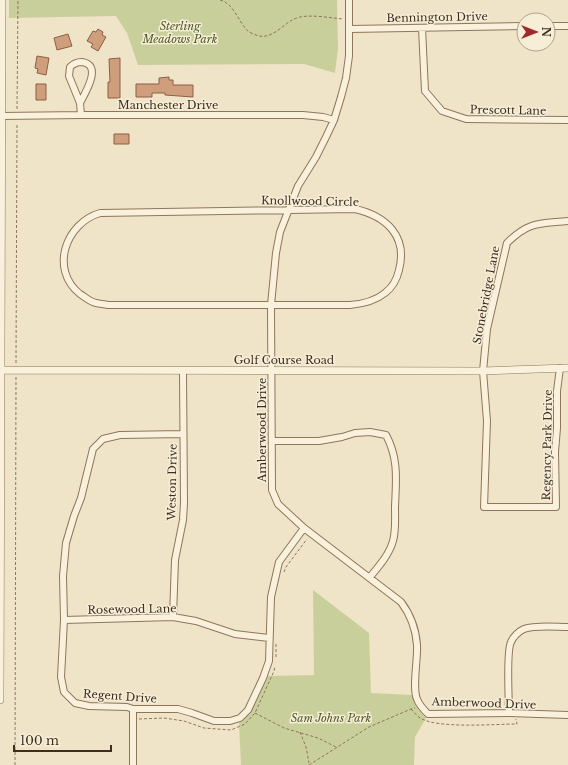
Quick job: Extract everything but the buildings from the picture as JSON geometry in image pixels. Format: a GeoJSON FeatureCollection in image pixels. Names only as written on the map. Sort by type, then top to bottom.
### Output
{"type":"FeatureCollection","features":[{"type":"Feature","properties":{"kind":"street"},"geometry":{"type":"LineString","coordinates":[[0,700],[2,0]]}},
{"type":"Feature","properties":{"kind":"street","name":"Amberwood Drive"},"geometry":{"type":"LineString","coordinates":[[349,0],[350,56],[346,78],[334,120],[316,157],[298,186],[280,232],[276,253],[271,305],[272,490],[278,504],[304,528],[342,558],[370,577],[401,602],[408,611],[415,632],[417,646],[416,697],[422,708],[428,714],[509,713],[568,715]]}},
{"type":"Feature","properties":{"kind":"street","name":"Bennington Drive"},"geometry":{"type":"LineString","coordinates":[[350,28],[516,26]]}},
{"type":"Feature","properties":{"kind":"street"},"geometry":{"type":"LineString","coordinates":[[556,26],[568,26]]}},
{"type":"Feature","properties":{"kind":"street","name":"Prescott Lane"},"geometry":{"type":"LineString","coordinates":[[422,28],[425,91],[442,111],[466,119],[568,120]]}},
{"type":"Feature","properties":{"kind":"street"},"geometry":{"type":"LineString","coordinates":[[80,103],[90,84],[92,72],[89,66],[80,62],[70,67],[69,76],[80,103],[81,115]]}},
{"type":"Feature","properties":{"kind":"street","name":"Manchester Drive"},"geometry":{"type":"LineString","coordinates":[[2,116],[303,115],[323,117],[334,120]]}},
{"type":"Feature","properties":{"kind":"street","name":"Knollwood Circle"},"geometry":{"type":"LineString","coordinates":[[355,209],[368,212],[387,223],[395,232],[401,254],[400,265],[393,286],[385,294],[376,299],[350,306],[108,305],[96,303],[77,291],[70,283],[64,267],[64,255],[69,239],[78,224],[93,215],[100,213],[288,210],[355,209]]}},
{"type":"Feature","properties":{"kind":"street","name":"Stonebridge Lane"},"geometry":{"type":"LineString","coordinates":[[483,371],[487,329],[507,243],[517,233],[528,227],[542,222],[568,221]]}},
{"type":"Feature","properties":{"kind":"street","name":"Regency Park Drive"},"geometry":{"type":"LineString","coordinates":[[483,371],[487,421],[484,507],[556,508],[555,452],[557,428],[557,391],[560,368]]}},
{"type":"Feature","properties":{"kind":"street","name":"Golf Course Road"},"geometry":{"type":"LineString","coordinates":[[1,370],[483,371],[568,368]]}},
{"type":"Feature","properties":{"kind":"street","name":"Weston Drive"},"geometry":{"type":"LineString","coordinates":[[173,617],[174,560],[183,520],[183,371]]}},
{"type":"Feature","properties":{"kind":"street"},"geometry":{"type":"LineString","coordinates":[[272,441],[319,441],[355,433],[370,432],[386,435],[392,446],[396,463],[394,541],[388,553],[370,577]]}},
{"type":"Feature","properties":{"kind":"street","name":"Regent Drive"},"geometry":{"type":"LineString","coordinates":[[183,434],[120,435],[103,439],[93,449],[81,498],[66,543],[63,576],[64,620],[61,678],[64,692],[75,703],[89,706],[127,707],[132,709],[178,709],[192,712],[214,721],[230,721],[240,718],[248,710],[269,661],[271,597],[279,562],[304,528]]}},
{"type":"Feature","properties":{"kind":"street","name":"Rosewood Lane"},"geometry":{"type":"LineString","coordinates":[[64,620],[173,617],[196,621],[235,634],[270,638]]}},
{"type":"Feature","properties":{"kind":"street"},"geometry":{"type":"LineString","coordinates":[[509,713],[508,654],[510,642],[517,633],[525,629],[536,627],[568,628]]}},
{"type":"Feature","properties":{"kind":"street"},"geometry":{"type":"LineString","coordinates":[[132,709],[133,765]]}},
{"type":"Feature","properties":{"kind":"path"},"geometry":{"type":"LineString","coordinates":[[15,765],[18,0]]}},
{"type":"Feature","properties":{"kind":"path"},"geometry":{"type":"LineString","coordinates":[[220,0],[224,1],[237,14],[247,31],[258,36],[270,36],[294,19],[303,16],[350,19]]}},
{"type":"Feature","properties":{"kind":"path"},"geometry":{"type":"LineString","coordinates":[[283,574],[311,534]]}},
{"type":"Feature","properties":{"kind":"path"},"geometry":{"type":"LineString","coordinates":[[276,636],[276,658]]}},
{"type":"Feature","properties":{"kind":"path"},"geometry":{"type":"LineString","coordinates":[[133,719],[164,718],[184,721],[204,728],[231,730],[245,724],[255,713],[274,671],[275,664]]}},
{"type":"Feature","properties":{"kind":"path"},"geometry":{"type":"LineString","coordinates":[[300,732],[306,747],[309,765],[370,727],[411,709],[422,708]]}},
{"type":"Feature","properties":{"kind":"path"},"geometry":{"type":"LineString","coordinates":[[411,709],[419,718],[429,722],[446,725],[517,724],[516,714]]}},
{"type":"Feature","properties":{"kind":"path"},"geometry":{"type":"LineString","coordinates":[[255,713],[284,728],[318,738],[337,747]]}},
{"type":"Feature","properties":{"kind":"green space","name":"Sterling Meadows Park"},"geometry":{"type":"Polygon","coordinates":[[[9,0],[337,0],[338,49],[335,73],[304,64],[138,65],[127,33],[116,16],[9,18],[9,0]]]}},
{"type":"Feature","properties":{"kind":"green space","name":"Sam Johns Park"},"geometry":{"type":"Polygon","coordinates":[[[313,590],[369,633],[371,693],[412,695],[417,708],[426,718],[415,737],[414,765],[241,765],[239,723],[250,714],[266,676],[314,675],[313,590]]]}}]}
